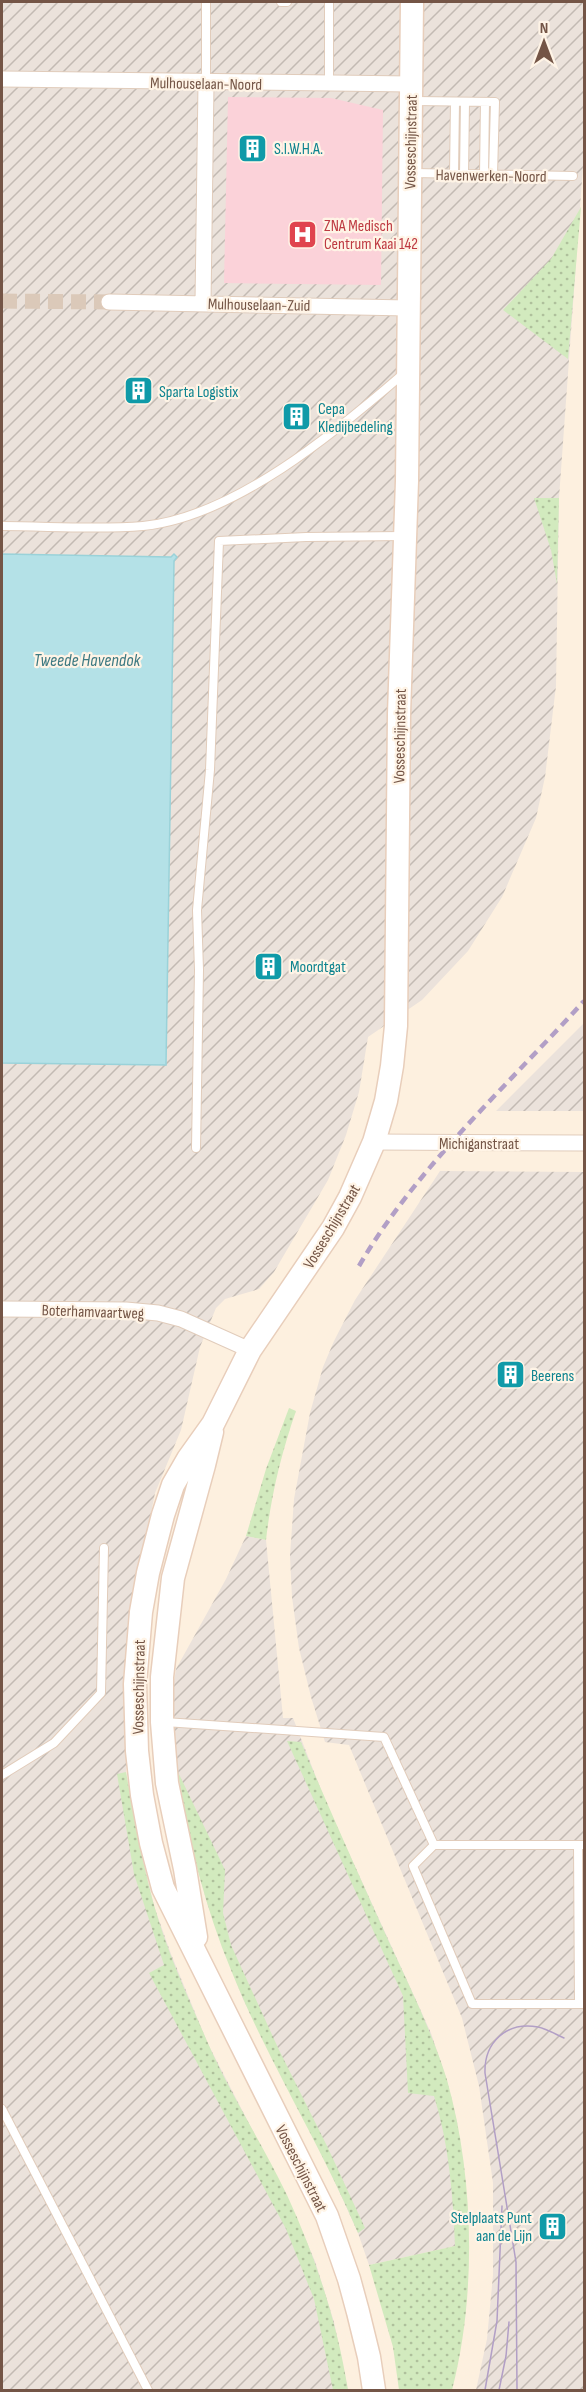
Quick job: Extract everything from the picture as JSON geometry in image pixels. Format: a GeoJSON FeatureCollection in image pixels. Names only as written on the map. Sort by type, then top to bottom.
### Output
{"type":"FeatureCollection","features":[{"type":"Feature","properties":{"kind":"street","name":"Vosseschijnstraat"},"geometry":{"type":"LineString","coordinates":[[374,2391],[369,2357],[358,2312],[327,2217],[249,2065],[199,1956],[163,1888],[146,1819],[135,1684],[141,1612],[155,1545],[173,1485],[213,1424],[250,1350],[333,1228],[361,1175],[374,1142],[389,1087],[396,1026],[399,714],[412,2]]}},
{"type":"Feature","properties":{"kind":"street","name":"Mulhouselaan-Noord"},"geometry":{"type":"LineString","coordinates":[[2,79],[329,84],[410,93]]}},
{"type":"Feature","properties":{"kind":"street"},"geometry":{"type":"LineString","coordinates":[[203,303],[206,83]]}},
{"type":"Feature","properties":{"kind":"street","name":"Mulhouselaan-Zuid"},"geometry":{"type":"LineString","coordinates":[[109,302],[408,308]]}},
{"type":"Feature","properties":{"kind":"street","name":"Michiganstraat"},"geometry":{"type":"LineString","coordinates":[[374,1142],[585,1143]]}},
{"type":"Feature","properties":{"kind":"street","name":"Boterhamvaartweg"},"geometry":{"type":"LineString","coordinates":[[2,1309],[126,1310],[158,1313],[181,1319],[250,1350]]}},
{"type":"Feature","properties":{"kind":"street","name":"Vosseschijnstraat"},"geometry":{"type":"LineString","coordinates":[[199,1956],[185,1869],[156,1720],[173,1578],[213,1424]]}},
{"type":"Feature","properties":{"kind":"lane"},"geometry":{"type":"LineString","coordinates":[[206,2],[206,83]]}},
{"type":"Feature","properties":{"kind":"lane"},"geometry":{"type":"LineString","coordinates":[[281,2],[287,2]]}},
{"type":"Feature","properties":{"kind":"lane"},"geometry":{"type":"LineString","coordinates":[[329,2],[329,84]]}},
{"type":"Feature","properties":{"kind":"lane"},"geometry":{"type":"LineString","coordinates":[[410,93],[455,102],[495,102],[493,175]]}},
{"type":"Feature","properties":{"kind":"lane"},"geometry":{"type":"LineString","coordinates":[[454,174],[455,102]]}},
{"type":"Feature","properties":{"kind":"lane"},"geometry":{"type":"LineString","coordinates":[[464,175],[465,102]]}},
{"type":"Feature","properties":{"kind":"lane"},"geometry":{"type":"LineString","coordinates":[[484,102],[484,175]]}},
{"type":"Feature","properties":{"kind":"lane","name":"Havenwerken-Noord"},"geometry":{"type":"LineString","coordinates":[[409,173],[573,176]]}},
{"type":"Feature","properties":{"kind":"lane"},"geometry":{"type":"LineString","coordinates":[[2,526],[143,526],[190,515],[240,492],[291,463],[407,372]]}},
{"type":"Feature","properties":{"kind":"lane"},"geometry":{"type":"LineString","coordinates":[[196,1148],[199,970],[196,910],[210,770],[219,541],[404,536]]}},
{"type":"Feature","properties":{"kind":"lane"},"geometry":{"type":"LineString","coordinates":[[2,1775],[54,1743],[101,1694],[104,1548]]}},
{"type":"Feature","properties":{"kind":"lane"},"geometry":{"type":"LineString","coordinates":[[141,1612],[148,1635],[147,1647]]}},
{"type":"Feature","properties":{"kind":"lane"},"geometry":{"type":"LineString","coordinates":[[156,1720],[384,1737],[434,1845]]}},
{"type":"Feature","properties":{"kind":"lane"},"geometry":{"type":"LineString","coordinates":[[434,1845],[581,1845],[582,2004],[472,2004],[413,1866],[434,1845]]}},
{"type":"Feature","properties":{"kind":"lane"},"geometry":{"type":"LineString","coordinates":[[2,2109],[148,2391]]}},
{"type":"Feature","properties":{"kind":"shaded area"},"geometry":{"type":"Polygon","coordinates":[[[2,2],[584,2],[584,152],[559,498],[556,686],[545,777],[536,818],[502,897],[468,951],[422,1000],[368,1037],[359,1092],[346,1135],[328,1180],[274,1272],[259,1289],[225,1299],[216,1308],[200,1347],[181,1430],[155,1493],[136,1589],[126,1688],[126,1772],[136,1830],[154,1906],[208,2044],[286,2195],[315,2261],[334,2322],[348,2390],[2,2390],[2,1063],[166,1065],[174,561],[176,557],[174,554],[171,557],[2,554],[2,2]]]}},
{"type":"Feature","properties":{"kind":"shaded area","name":"ZNA Medisch Centrum Kaai 142"},"geometry":{"type":"Polygon","coordinates":[[[228,97],[331,98],[383,110],[381,285],[224,283],[228,97]]]}},
{"type":"Feature","properties":{"kind":"shaded area"},"geometry":{"type":"Polygon","coordinates":[[[584,1023],[584,1111],[496,1111],[584,1023]]]}},
{"type":"Feature","properties":{"kind":"shaded area"},"geometry":{"type":"Polygon","coordinates":[[[440,1171],[584,1172],[584,2390],[476,2390],[487,2339],[493,2275],[493,2183],[479,2086],[462,2018],[349,1745],[325,1742],[299,1648],[292,1597],[290,1556],[294,1499],[310,1413],[323,1367],[355,1300],[440,1171]]]}},
{"type":"Feature","properties":{"kind":"shaded area"},"geometry":{"type":"Polygon","coordinates":[[[246,1536],[266,1540],[283,1718],[293,1718],[327,1805],[431,2033],[447,2081],[457,2122],[463,2162],[469,2243],[369,2265],[358,2233],[321,2151],[243,1999],[208,1906],[185,1823],[178,1772],[172,1695],[176,1669],[226,1579],[246,1536]]]}},
{"type":"Feature","properties":{"kind":"green space"},"geometry":{"type":"Polygon","coordinates":[[[581,207],[568,359],[503,310],[551,259],[581,207]]]}},
{"type":"Feature","properties":{"kind":"green space"},"geometry":{"type":"Polygon","coordinates":[[[534,498],[559,498],[557,584],[551,550],[534,498]]]}},
{"type":"Feature","properties":{"kind":"green space"},"geometry":{"type":"Polygon","coordinates":[[[289,1408],[296,1411],[277,1475],[266,1540],[246,1536],[266,1469],[289,1408]]]}},
{"type":"Feature","properties":{"kind":"green space"},"geometry":{"type":"Polygon","coordinates":[[[287,1741],[301,1742],[420,2010],[447,2080],[463,2155],[469,2235],[466,2314],[452,2390],[399,2390],[393,2347],[369,2265],[455,2246],[449,2170],[439,2114],[434,2096],[408,2093],[403,1996],[287,1741]]]}},
{"type":"Feature","properties":{"kind":"green space"},"geometry":{"type":"Polygon","coordinates":[[[126,1772],[146,1872],[165,1940],[216,2061],[287,2195],[307,2242],[332,2315],[348,2390],[333,2390],[314,2299],[286,2229],[149,1973],[164,1965],[134,1874],[117,1774],[126,1772]]]}},
{"type":"Feature","properties":{"kind":"green space"},"geometry":{"type":"Polygon","coordinates":[[[178,1772],[225,1870],[223,1913],[231,1945],[365,2228],[358,2233],[245,2003],[222,1946],[198,1873],[178,1772]]]}},
{"type":"Feature","properties":{"kind":"water","name":"Tweede Havendok"},"geometry":{"type":"Polygon","coordinates":[[[2,554],[171,557],[174,554],[177,557],[174,561],[166,1065],[2,1063],[2,554]]]}},
{"type":"Feature","properties":{"kind":"tunnel"},"geometry":{"type":"LineString","coordinates":[[2,301],[109,302]]}},
{"type":"Feature","properties":{"kind":"tram line"},"geometry":{"type":"LineString","coordinates":[[517,2390],[516,2262],[485,2073],[486,2062],[488,2052],[499,2036],[516,2027],[538,2027],[564,2038]]}},
{"type":"Feature","properties":{"kind":"tram line"},"geometry":{"type":"LineString","coordinates":[[485,2390],[497,2321],[502,2206]]}},
{"type":"Feature","properties":{"kind":"tram line"},"geometry":{"type":"LineString","coordinates":[[499,2390],[506,2356],[509,2322]]}},
{"type":"Feature","properties":{"kind":"railway"},"geometry":{"type":"LineString","coordinates":[[359,1266],[382,1230],[435,1161],[584,1001]]}},
{"type":"Feature","properties":{"kind":"place","name":"S.I.W.H.A."},"geometry":{"type":"Point","coordinates":[253,148]}},
{"type":"Feature","properties":{"kind":"place","name":"ZNA Medisch Centrum Kaai 142"},"geometry":{"type":"Point","coordinates":[303,234]}},
{"type":"Feature","properties":{"kind":"place","name":"Sparta Logistix"},"geometry":{"type":"Point","coordinates":[138,391]}},
{"type":"Feature","properties":{"kind":"place","name":"Cepa Kledijbedeling"},"geometry":{"type":"Point","coordinates":[297,417]}},
{"type":"Feature","properties":{"kind":"place","name":"Moordtgat"},"geometry":{"type":"Point","coordinates":[269,966]}},
{"type":"Feature","properties":{"kind":"place","name":"Beerens"},"geometry":{"type":"Point","coordinates":[510,1375]}},
{"type":"Feature","properties":{"kind":"place","name":"Stelplaats Punt aan de Lijn"},"geometry":{"type":"Point","coordinates":[553,2226]}}]}
